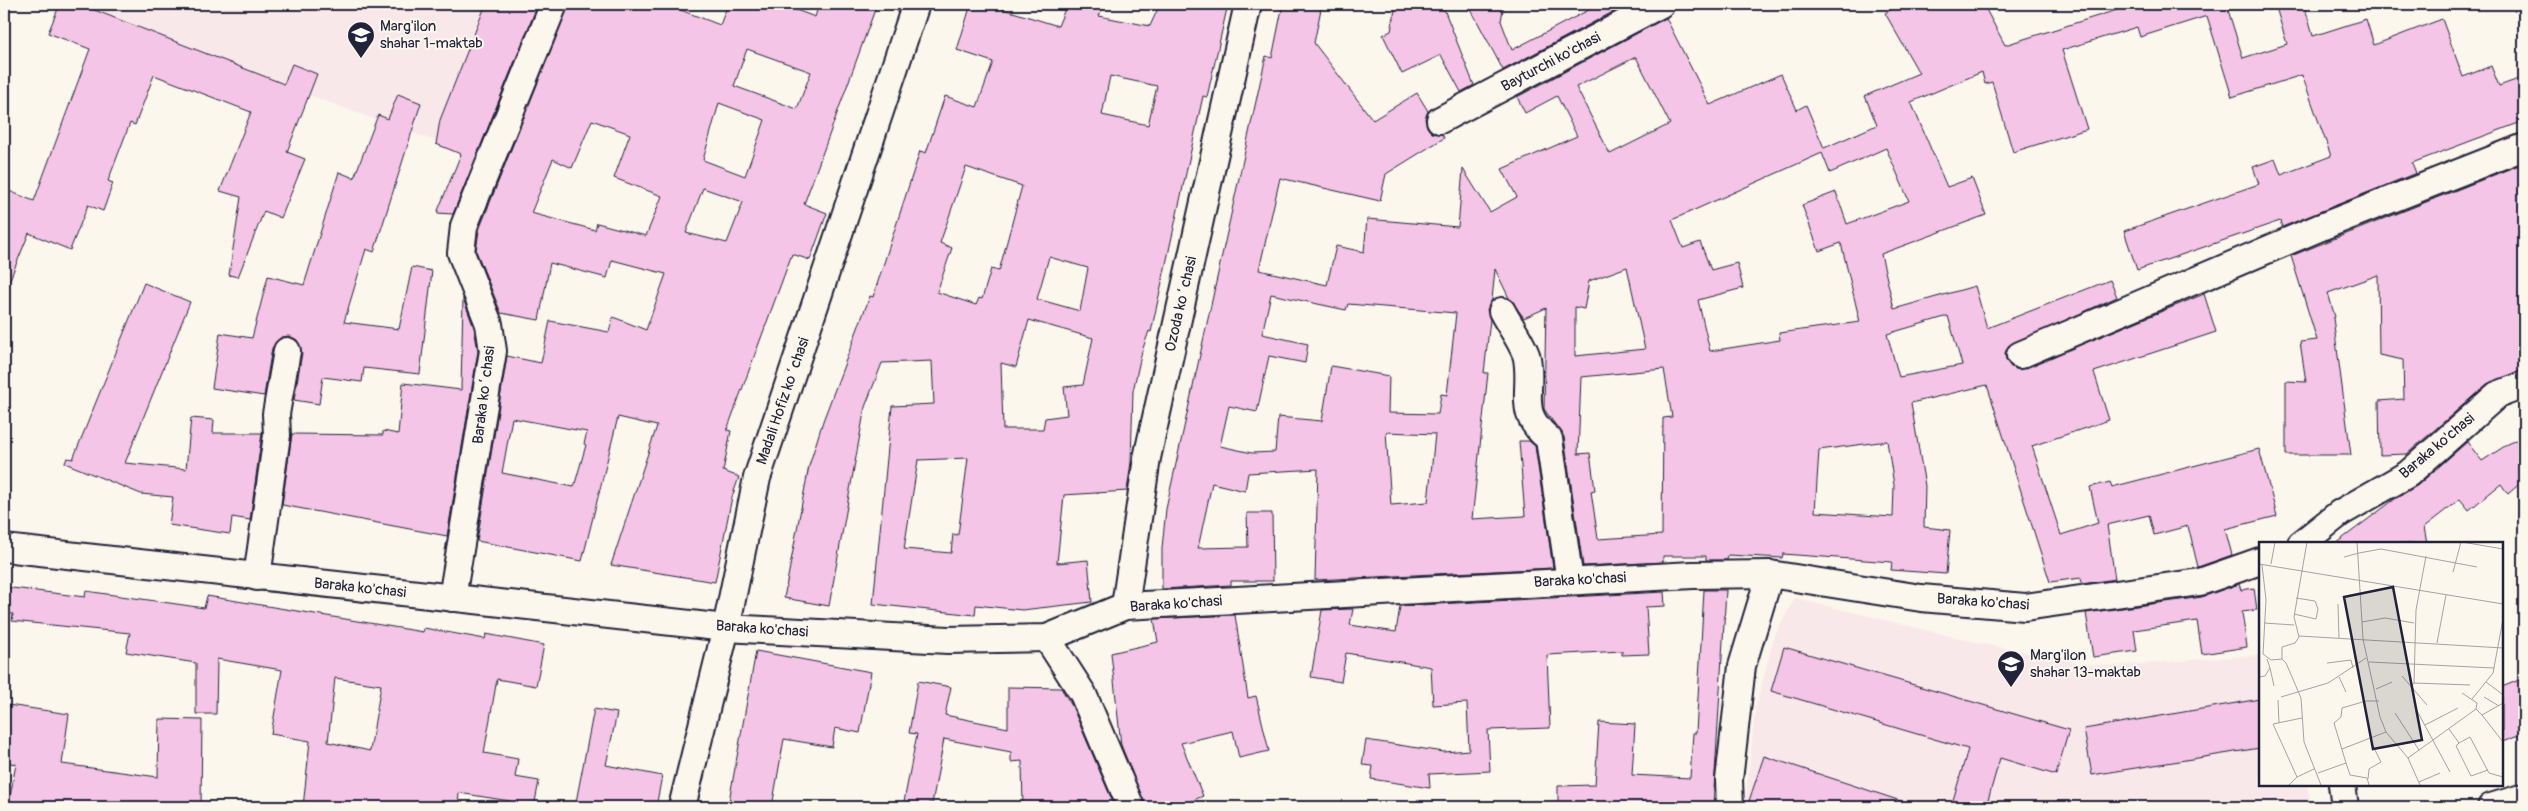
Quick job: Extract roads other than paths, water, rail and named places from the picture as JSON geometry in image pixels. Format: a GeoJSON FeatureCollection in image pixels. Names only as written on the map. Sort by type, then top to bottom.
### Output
{"type":"FeatureCollection","features":[{"type":"Feature","properties":{"kind":"street","name":"Baraka koʻchasi"},"geometry":{"type":"LineString","coordinates":[[452,598],[493,351],[489,324],[460,253],[464,226],[554,4]]}},
{"type":"Feature","properties":{"kind":"street","name":"Madali Hofiz koʻchasi"},"geometry":{"type":"LineString","coordinates":[[682,807],[726,628],[758,478],[916,4]]}},
{"type":"Feature","properties":{"kind":"street","name":"Ozoda koʻchasi"},"geometry":{"type":"LineString","coordinates":[[1125,606],[1147,458],[1248,4]]}},
{"type":"Feature","properties":{"kind":"street","name":"Bayturchi ko'chasi"},"geometry":{"type":"LineString","coordinates":[[1440,120],[1645,8]]}},
{"type":"Feature","properties":{"kind":"street"},"geometry":{"type":"LineString","coordinates":[[2020,355],[2320,228],[2524,147]]}},
{"type":"Feature","properties":{"kind":"street"},"geometry":{"type":"LineString","coordinates":[[1502,311],[1527,357],[1529,416],[1535,428],[1549,439],[1570,581]]}},
{"type":"Feature","properties":{"kind":"street"},"geometry":{"type":"LineString","coordinates":[[257,577],[277,435],[276,414],[287,351]]}},
{"type":"Feature","properties":{"kind":"street","name":"Baraka ko'chasi"},"geometry":{"type":"LineString","coordinates":[[2304,542],[2340,513],[2408,474],[2497,395],[2524,385]]}},
{"type":"Feature","properties":{"kind":"street","name":"Baraka ko'chasi"},"geometry":{"type":"LineString","coordinates":[[4,548],[726,628],[948,640],[1047,638],[1125,606],[1694,575],[1770,574],[1921,598],[2025,607],[2200,582],[2259,560]]}},
{"type":"Feature","properties":{"kind":"street"},"geometry":{"type":"LineString","coordinates":[[1730,807],[1729,780],[1742,666],[1770,574]]}},
{"type":"Feature","properties":{"kind":"street"},"geometry":{"type":"LineString","coordinates":[[1047,638],[1084,694],[1130,807]]}},
{"type":"Feature","properties":{"kind":"street"},"geometry":{"type":"LineString","coordinates":[[2342,786],[2345,807]]}},
{"type":"Feature","properties":{"kind":"street"},"geometry":{"type":"LineString","coordinates":[[2491,807],[2524,798]]}},
{"type":"Feature","properties":{"kind":"place","name":"Marg'ilon shahar 1-maktab"},"geometry":{"type":"Point","coordinates":[361,59]}},
{"type":"Feature","properties":{"kind":"place","name":"Marg'ilon shahar 13-maktab"},"geometry":{"type":"Point","coordinates":[2011,688]}}]}
